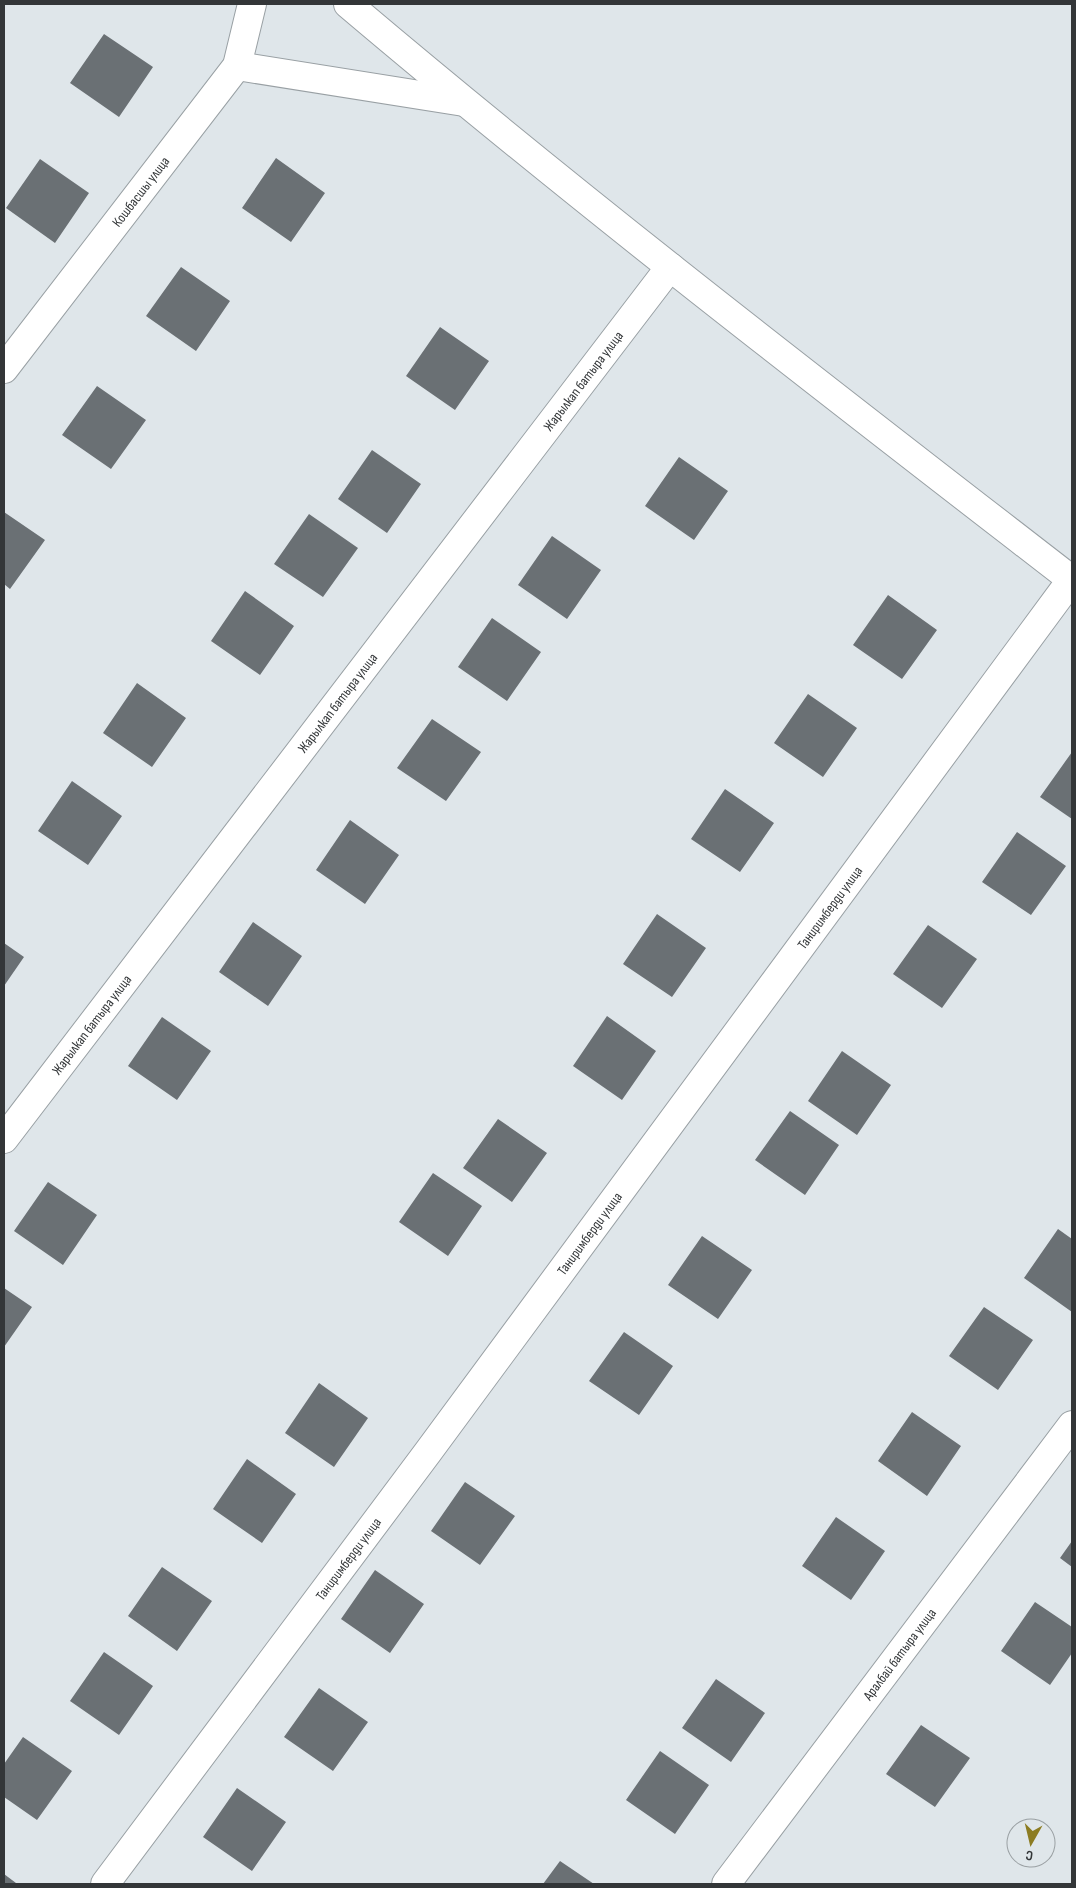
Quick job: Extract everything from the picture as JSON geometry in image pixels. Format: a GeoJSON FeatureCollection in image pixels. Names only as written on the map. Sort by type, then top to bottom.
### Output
{"type":"FeatureCollection","features":[{"type":"Feature","properties":{"kind":"street","name":"Кошбасшы улица"},"geometry":{"type":"LineString","coordinates":[[4,369],[237,66],[252,4]]}},
{"type":"Feature","properties":{"kind":"street"},"geometry":{"type":"LineString","coordinates":[[348,4],[464,102],[670,267],[1072,580]]}},
{"type":"Feature","properties":{"kind":"street"},"geometry":{"type":"LineString","coordinates":[[237,66],[464,102]]}},
{"type":"Feature","properties":{"kind":"street","name":"Жарылкап батыра улица"},"geometry":{"type":"LineString","coordinates":[[4,1139],[670,267]]}},
{"type":"Feature","properties":{"kind":"street","name":"Таниримберди улица"},"geometry":{"type":"LineString","coordinates":[[105,1884],[428,1452],[1072,580]]}},
{"type":"Feature","properties":{"kind":"street","name":"Аралбай батыра улица"},"geometry":{"type":"LineString","coordinates":[[726,1884],[1072,1425]]}},
{"type":"Feature","properties":{"kind":"building"},"geometry":{"type":"Polygon","coordinates":[[[104,34],[153,67],[119,117],[70,83],[104,34]]]}},
{"type":"Feature","properties":{"kind":"building"},"geometry":{"type":"Polygon","coordinates":[[[276,158],[325,193],[291,242],[242,208],[276,158]]]}},
{"type":"Feature","properties":{"kind":"building"},"geometry":{"type":"Polygon","coordinates":[[[40,159],[89,193],[55,243],[6,208],[40,159]]]}},
{"type":"Feature","properties":{"kind":"building"},"geometry":{"type":"Polygon","coordinates":[[[181,267],[230,301],[196,351],[146,316],[181,267]]]}},
{"type":"Feature","properties":{"kind":"building"},"geometry":{"type":"Polygon","coordinates":[[[440,327],[489,361],[455,410],[406,376],[440,327]]]}},
{"type":"Feature","properties":{"kind":"building"},"geometry":{"type":"Polygon","coordinates":[[[97,386],[146,420],[111,469],[62,435],[97,386]]]}},
{"type":"Feature","properties":{"kind":"building"},"geometry":{"type":"Polygon","coordinates":[[[372,450],[421,484],[387,533],[338,499],[372,450]]]}},
{"type":"Feature","properties":{"kind":"building"},"geometry":{"type":"Polygon","coordinates":[[[679,457],[728,491],[694,540],[645,506],[679,457]]]}},
{"type":"Feature","properties":{"kind":"building"},"geometry":{"type":"Polygon","coordinates":[[[4,512],[45,540],[10,589],[4,584],[4,512]]]}},
{"type":"Feature","properties":{"kind":"building"},"geometry":{"type":"Polygon","coordinates":[[[309,514],[358,548],[323,597],[274,564],[309,514]]]}},
{"type":"Feature","properties":{"kind":"building"},"geometry":{"type":"Polygon","coordinates":[[[552,536],[601,570],[567,619],[518,585],[552,536]]]}},
{"type":"Feature","properties":{"kind":"building"},"geometry":{"type":"Polygon","coordinates":[[[245,591],[294,626],[260,675],[211,641],[245,591]]]}},
{"type":"Feature","properties":{"kind":"building"},"geometry":{"type":"Polygon","coordinates":[[[888,595],[937,630],[902,679],[853,645],[888,595]]]}},
{"type":"Feature","properties":{"kind":"building"},"geometry":{"type":"Polygon","coordinates":[[[492,618],[541,652],[507,701],[458,667],[492,618]]]}},
{"type":"Feature","properties":{"kind":"building"},"geometry":{"type":"Polygon","coordinates":[[[137,683],[186,718],[152,767],[103,733],[137,683]]]}},
{"type":"Feature","properties":{"kind":"building"},"geometry":{"type":"Polygon","coordinates":[[[808,694],[857,728],[823,777],[774,743],[808,694]]]}},
{"type":"Feature","properties":{"kind":"building"},"geometry":{"type":"Polygon","coordinates":[[[432,719],[481,752],[446,801],[397,768],[432,719]]]}},
{"type":"Feature","properties":{"kind":"building"},"geometry":{"type":"Polygon","coordinates":[[[1072,752],[1072,819],[1040,797],[1072,752]]]}},
{"type":"Feature","properties":{"kind":"building"},"geometry":{"type":"Polygon","coordinates":[[[72,781],[122,816],[88,865],[38,831],[72,781]]]}},
{"type":"Feature","properties":{"kind":"building"},"geometry":{"type":"Polygon","coordinates":[[[725,789],[774,823],[740,872],[691,839],[725,789]]]}},
{"type":"Feature","properties":{"kind":"building"},"geometry":{"type":"Polygon","coordinates":[[[350,820],[399,855],[365,904],[316,870],[350,820]]]}},
{"type":"Feature","properties":{"kind":"building"},"geometry":{"type":"Polygon","coordinates":[[[1017,832],[1066,866],[1031,915],[982,882],[1017,832]]]}},
{"type":"Feature","properties":{"kind":"building"},"geometry":{"type":"Polygon","coordinates":[[[657,914],[706,948],[672,997],[623,964],[657,914]]]}},
{"type":"Feature","properties":{"kind":"building"},"geometry":{"type":"Polygon","coordinates":[[[253,922],[302,956],[268,1006],[219,972],[253,922]]]}},
{"type":"Feature","properties":{"kind":"building"},"geometry":{"type":"Polygon","coordinates":[[[928,925],[977,959],[942,1008],[893,974],[928,925]]]}},
{"type":"Feature","properties":{"kind":"building"},"geometry":{"type":"Polygon","coordinates":[[[4,943],[24,957],[4,986],[4,943]]]}},
{"type":"Feature","properties":{"kind":"building"},"geometry":{"type":"Polygon","coordinates":[[[607,1016],[656,1051],[622,1100],[573,1066],[607,1016]]]}},
{"type":"Feature","properties":{"kind":"building"},"geometry":{"type":"Polygon","coordinates":[[[162,1017],[211,1051],[177,1100],[128,1066],[162,1017]]]}},
{"type":"Feature","properties":{"kind":"building"},"geometry":{"type":"Polygon","coordinates":[[[842,1051],[891,1085],[857,1135],[808,1101],[842,1051]]]}},
{"type":"Feature","properties":{"kind":"building"},"geometry":{"type":"Polygon","coordinates":[[[790,1111],[839,1145],[805,1195],[755,1160],[790,1111]]]}},
{"type":"Feature","properties":{"kind":"building"},"geometry":{"type":"Polygon","coordinates":[[[498,1119],[547,1153],[512,1202],[463,1168],[498,1119]]]}},
{"type":"Feature","properties":{"kind":"building"},"geometry":{"type":"Polygon","coordinates":[[[433,1173],[482,1206],[448,1256],[399,1222],[433,1173]]]}},
{"type":"Feature","properties":{"kind":"building"},"geometry":{"type":"Polygon","coordinates":[[[48,1182],[97,1215],[63,1265],[14,1231],[48,1182]]]}},
{"type":"Feature","properties":{"kind":"building"},"geometry":{"type":"Polygon","coordinates":[[[1058,1229],[1072,1239],[1072,1312],[1024,1278],[1058,1229]]]}},
{"type":"Feature","properties":{"kind":"building"},"geometry":{"type":"Polygon","coordinates":[[[702,1236],[752,1270],[718,1319],[668,1285],[702,1236]]]}},
{"type":"Feature","properties":{"kind":"building"},"geometry":{"type":"Polygon","coordinates":[[[4,1288],[32,1307],[4,1347],[4,1288]]]}},
{"type":"Feature","properties":{"kind":"building"},"geometry":{"type":"Polygon","coordinates":[[[984,1307],[1033,1340],[998,1390],[949,1356],[984,1307]]]}},
{"type":"Feature","properties":{"kind":"building"},"geometry":{"type":"Polygon","coordinates":[[[624,1332],[673,1366],[639,1415],[589,1381],[624,1332]]]}},
{"type":"Feature","properties":{"kind":"building"},"geometry":{"type":"Polygon","coordinates":[[[319,1383],[368,1418],[334,1467],[285,1433],[319,1383]]]}},
{"type":"Feature","properties":{"kind":"building"},"geometry":{"type":"Polygon","coordinates":[[[912,1412],[961,1446],[927,1496],[878,1461],[912,1412]]]}},
{"type":"Feature","properties":{"kind":"building"},"geometry":{"type":"Polygon","coordinates":[[[247,1459],[296,1494],[262,1543],[213,1509],[247,1459]]]}},
{"type":"Feature","properties":{"kind":"building"},"geometry":{"type":"Polygon","coordinates":[[[465,1482],[515,1516],[480,1565],[431,1531],[465,1482]]]}},
{"type":"Feature","properties":{"kind":"building"},"geometry":{"type":"Polygon","coordinates":[[[836,1517],[885,1551],[851,1600],[802,1566],[836,1517]]]}},
{"type":"Feature","properties":{"kind":"building"},"geometry":{"type":"Polygon","coordinates":[[[1072,1541],[1072,1567],[1060,1558],[1072,1541]]]}},
{"type":"Feature","properties":{"kind":"building"},"geometry":{"type":"Polygon","coordinates":[[[162,1567],[212,1601],[177,1651],[128,1616],[162,1567]]]}},
{"type":"Feature","properties":{"kind":"building"},"geometry":{"type":"Polygon","coordinates":[[[375,1570],[424,1604],[390,1653],[341,1619],[375,1570]]]}},
{"type":"Feature","properties":{"kind":"building"},"geometry":{"type":"Polygon","coordinates":[[[1035,1602],[1072,1627],[1072,1653],[1050,1685],[1001,1651],[1035,1602]]]}},
{"type":"Feature","properties":{"kind":"building"},"geometry":{"type":"Polygon","coordinates":[[[104,1652],[153,1686],[119,1735],[70,1701],[104,1652]]]}},
{"type":"Feature","properties":{"kind":"building"},"geometry":{"type":"Polygon","coordinates":[[[716,1679],[765,1713],[731,1762],[682,1728],[716,1679]]]}},
{"type":"Feature","properties":{"kind":"building"},"geometry":{"type":"Polygon","coordinates":[[[319,1688],[368,1722],[333,1771],[284,1737],[319,1688]]]}},
{"type":"Feature","properties":{"kind":"building"},"geometry":{"type":"Polygon","coordinates":[[[921,1725],[970,1758],[935,1807],[886,1774],[921,1725]]]}},
{"type":"Feature","properties":{"kind":"building"},"geometry":{"type":"Polygon","coordinates":[[[23,1737],[72,1771],[37,1820],[4,1797],[4,1764],[23,1737]]]}},
{"type":"Feature","properties":{"kind":"building"},"geometry":{"type":"Polygon","coordinates":[[[660,1751],[709,1785],[675,1834],[626,1800],[660,1751]]]}},
{"type":"Feature","properties":{"kind":"building"},"geometry":{"type":"Polygon","coordinates":[[[237,1788],[286,1822],[252,1871],[203,1837],[237,1788]]]}},
{"type":"Feature","properties":{"kind":"building"},"geometry":{"type":"Polygon","coordinates":[[[560,1861],[594,1884],[543,1884],[560,1861]]]}},
{"type":"Feature","properties":{"kind":"building"},"geometry":{"type":"Polygon","coordinates":[[[4,1874],[16,1883],[4,1884],[4,1874]]]}}]}
